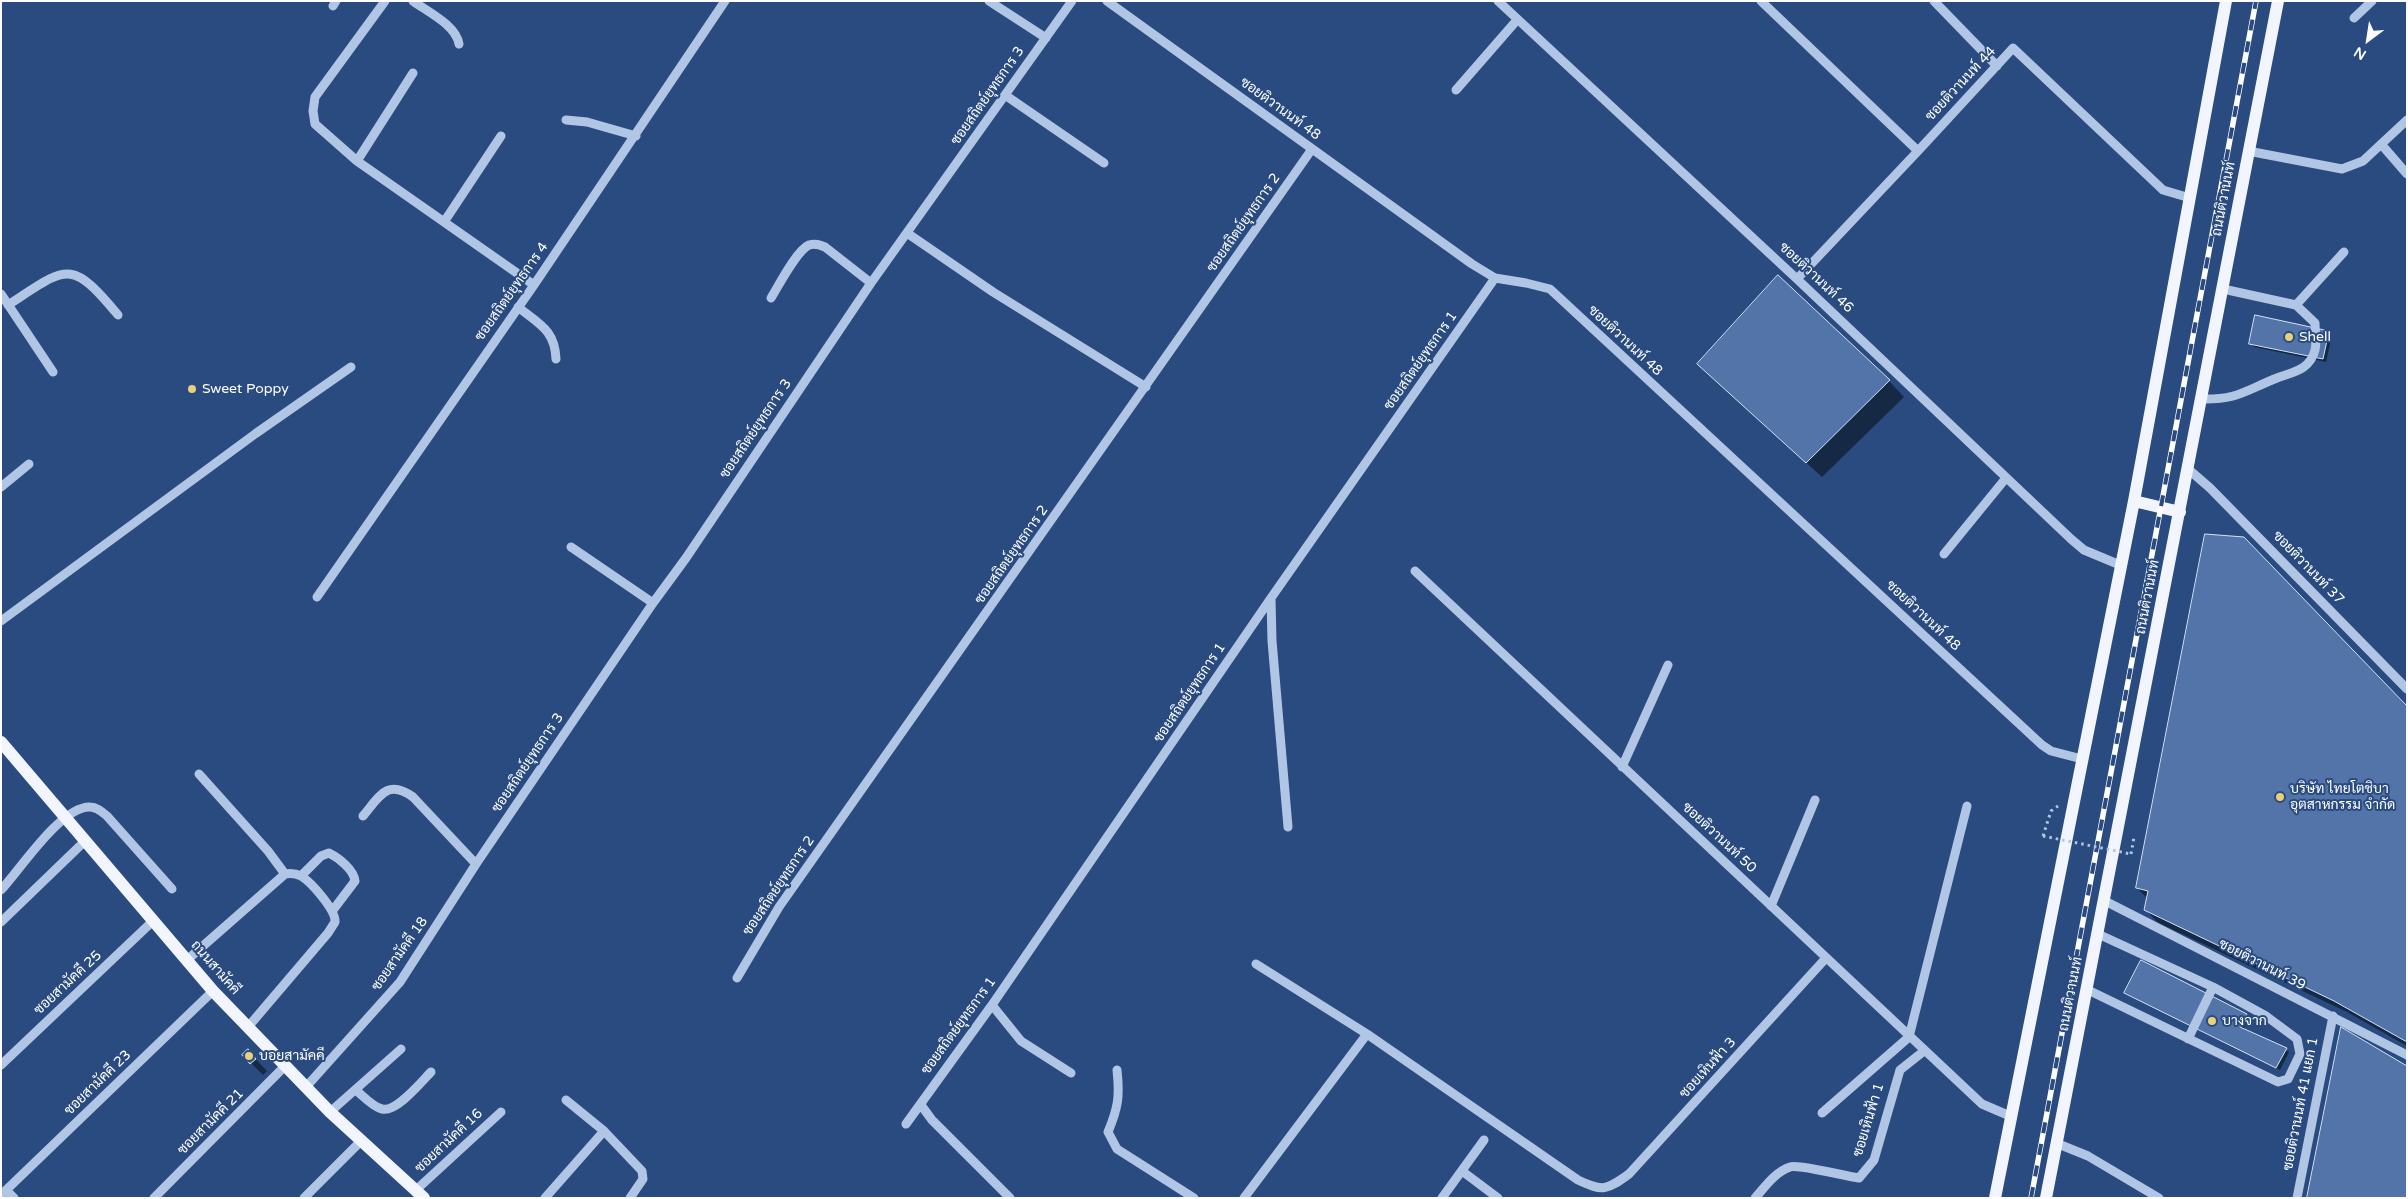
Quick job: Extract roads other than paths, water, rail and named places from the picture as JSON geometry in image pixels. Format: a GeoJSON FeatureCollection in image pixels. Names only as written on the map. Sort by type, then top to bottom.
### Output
{"type":"FeatureCollection","features":[{"type":"Feature","properties":{"kind":"main road"},"geometry":{"type":"LineString","coordinates":[[1995,1198],[2134,502],[2226,1]]}},
{"type":"Feature","properties":{"kind":"main road","name":"ถนนติวานนท์"},"geometry":{"type":"LineString","coordinates":[[2046,1198],[2088,990],[2200,399],[2278,1]]}},
{"type":"Feature","properties":{"kind":"main road"},"geometry":{"type":"LineString","coordinates":[[2134,502],[2180,512]]}},
{"type":"Feature","properties":{"kind":"main road","name":"ถนนสามัคคี"},"geometry":{"type":"LineString","coordinates":[[1,742],[67,817],[213,991],[330,1112],[420,1194]]}},
{"type":"Feature","properties":{"kind":"street"},"geometry":{"type":"LineString","coordinates":[[386,1],[316,97],[313,111],[316,124],[357,161],[534,285]]}},
{"type":"Feature","properties":{"kind":"street"},"geometry":{"type":"LineString","coordinates":[[413,1],[452,30],[458,37],[459,44]]}},
{"type":"Feature","properties":{"kind":"street","name":"ซอยสถิตย์ยุทธการ 4"},"geometry":{"type":"LineString","coordinates":[[317,597],[636,136],[725,1]]}},
{"type":"Feature","properties":{"kind":"street"},"geometry":{"type":"LineString","coordinates":[[988,1],[1046,38]]}},
{"type":"Feature","properties":{"kind":"street","name":"ซอยสถิตย์ยุทธการ 3"},"geometry":{"type":"LineString","coordinates":[[469,876],[871,284],[1072,1]]}},
{"type":"Feature","properties":{"kind":"street","name":"ซอยติวานนท์ 48"},"geometry":{"type":"LineString","coordinates":[[1107,1],[1495,278],[1526,282],[1550,289],[2042,745],[2051,751],[2082,759]]}},
{"type":"Feature","properties":{"kind":"street","name":"ซอยติวานนท์ 46"},"geometry":{"type":"LineString","coordinates":[[1498,1],[1797,279],[2084,550],[2120,566]]}},
{"type":"Feature","properties":{"kind":"street"},"geometry":{"type":"LineString","coordinates":[[1761,1],[1918,151]]}},
{"type":"Feature","properties":{"kind":"street"},"geometry":{"type":"LineString","coordinates":[[1934,1],[1997,66]]}},
{"type":"Feature","properties":{"kind":"street"},"geometry":{"type":"LineString","coordinates":[[2354,18],[2372,1]]}},
{"type":"Feature","properties":{"kind":"street"},"geometry":{"type":"LineString","coordinates":[[1456,90],[1517,20]]}},
{"type":"Feature","properties":{"kind":"street","name":"ซอยติวานนท์ 44"},"geometry":{"type":"LineString","coordinates":[[1797,279],[2013,48],[2163,190],[2190,198]]}},
{"type":"Feature","properties":{"kind":"street"},"geometry":{"type":"LineString","coordinates":[[357,161],[413,73]]}},
{"type":"Feature","properties":{"kind":"street"},"geometry":{"type":"LineString","coordinates":[[1005,95],[1104,163]]}},
{"type":"Feature","properties":{"kind":"street"},"geometry":{"type":"LineString","coordinates":[[566,120],[587,122],[636,136]]}},
{"type":"Feature","properties":{"kind":"street"},"geometry":{"type":"LineString","coordinates":[[2248,151],[2342,169],[2362,161],[2407,120]]}},
{"type":"Feature","properties":{"kind":"street"},"geometry":{"type":"LineString","coordinates":[[444,222],[501,136]]}},
{"type":"Feature","properties":{"kind":"street"},"geometry":{"type":"LineString","coordinates":[[2381,144],[2407,174]]}},
{"type":"Feature","properties":{"kind":"street","name":"ซอยสถิตย์ยุทธการ 2"},"geometry":{"type":"LineString","coordinates":[[738,978],[779,907],[1312,149]]}},
{"type":"Feature","properties":{"kind":"street"},"geometry":{"type":"LineString","coordinates":[[907,233],[1002,297],[1146,387]]}},
{"type":"Feature","properties":{"kind":"street"},"geometry":{"type":"LineString","coordinates":[[771,298],[800,253],[808,246],[818,244],[825,247],[871,284]]}},
{"type":"Feature","properties":{"kind":"street"},"geometry":{"type":"LineString","coordinates":[[2296,305],[2344,252]]}},
{"type":"Feature","properties":{"kind":"street"},"geometry":{"type":"LineString","coordinates":[[8,305],[55,275],[66,273],[75,274],[95,287],[118,315]]}},
{"type":"Feature","properties":{"kind":"street","name":"ซอยสถิตย์ยุทธการ 1"},"geometry":{"type":"LineString","coordinates":[[906,1124],[992,1005],[1495,278]]}},
{"type":"Feature","properties":{"kind":"street"},"geometry":{"type":"LineString","coordinates":[[2200,399],[2220,399],[2242,395],[2277,378],[2300,372],[2315,350],[2315,323],[2296,305],[2222,289]]}},
{"type":"Feature","properties":{"kind":"street"},"geometry":{"type":"LineString","coordinates":[[1,294],[53,372]]}},
{"type":"Feature","properties":{"kind":"street"},"geometry":{"type":"LineString","coordinates":[[518,307],[552,335],[556,359]]}},
{"type":"Feature","properties":{"kind":"street"},"geometry":{"type":"LineString","coordinates":[[1,622],[255,434],[351,367]]}},
{"type":"Feature","properties":{"kind":"street"},"geometry":{"type":"LineString","coordinates":[[1,487],[29,464]]}},
{"type":"Feature","properties":{"kind":"street","name":"ซอยติวานนท์ 37"},"geometry":{"type":"LineString","coordinates":[[2187,468],[2210,488],[2407,689]]}},
{"type":"Feature","properties":{"kind":"street"},"geometry":{"type":"LineString","coordinates":[[1944,554],[2006,478]]}},
{"type":"Feature","properties":{"kind":"street"},"geometry":{"type":"LineString","coordinates":[[571,548],[653,603]]}},
{"type":"Feature","properties":{"kind":"street","name":"ซอยติวานนท์ 50"},"geometry":{"type":"LineString","coordinates":[[1414,572],[1982,1104],[2010,1116]]}},
{"type":"Feature","properties":{"kind":"street"},"geometry":{"type":"LineString","coordinates":[[1272,598],[1272,641],[1288,827]]}},
{"type":"Feature","properties":{"kind":"street"},"geometry":{"type":"LineString","coordinates":[[1622,767],[1668,665]]}},
{"type":"Feature","properties":{"kind":"street"},"geometry":{"type":"LineString","coordinates":[[199,774],[268,851],[285,874]]}},
{"type":"Feature","properties":{"kind":"street"},"geometry":{"type":"LineString","coordinates":[[363,816],[384,792],[393,788],[402,789],[413,797],[476,864]]}},
{"type":"Feature","properties":{"kind":"street"},"geometry":{"type":"LineString","coordinates":[[1771,906],[1815,800]]}},
{"type":"Feature","properties":{"kind":"street"},"geometry":{"type":"LineString","coordinates":[[1,890],[32,850],[67,817],[88,806],[107,816],[172,890]]}},
{"type":"Feature","properties":{"kind":"street"},"geometry":{"type":"LineString","coordinates":[[1822,1113],[1910,1037],[1967,806]]}},
{"type":"Feature","properties":{"kind":"street"},"geometry":{"type":"LineString","coordinates":[[1,922],[86,840]]}},
{"type":"Feature","properties":{"kind":"street"},"geometry":{"type":"LineString","coordinates":[[301,876],[321,856],[329,853],[337,857],[355,876],[355,881],[333,910]]}},
{"type":"Feature","properties":{"kind":"street"},"geometry":{"type":"LineString","coordinates":[[188,960],[285,874],[293,873],[301,876],[333,910],[335,922],[328,933],[248,1027]]}},
{"type":"Feature","properties":{"kind":"street","name":"ซอยสามัคคี 18"},"geometry":{"type":"LineString","coordinates":[[306,1087],[393,993],[469,876]]}},
{"type":"Feature","properties":{"kind":"street","name":"ซอยติวานนท์ 39"},"geometry":{"type":"LineString","coordinates":[[2105,901],[2407,1055]]}},
{"type":"Feature","properties":{"kind":"street","name":"ซอยสามัคคี 25"},"geometry":{"type":"LineString","coordinates":[[1,1065],[154,920]]}},
{"type":"Feature","properties":{"kind":"street"},"geometry":{"type":"LineString","coordinates":[[2088,990],[2278,1082],[2288,1079],[2300,1054],[2297,1039],[2266,1016],[2213,987],[2098,934]]}},
{"type":"Feature","properties":{"kind":"street","name":"ซอยเหินฟ้า 3"},"geometry":{"type":"LineString","coordinates":[[1367,1034],[1578,1180],[1595,1188],[1604,1189],[1629,1174],[1826,958]]}},
{"type":"Feature","properties":{"kind":"street"},"geometry":{"type":"LineString","coordinates":[[1244,1198],[1367,1034],[1256,964]]}},
{"type":"Feature","properties":{"kind":"street"},"geometry":{"type":"LineString","coordinates":[[2188,1039],[2213,987]]}},
{"type":"Feature","properties":{"kind":"street","name":"ซอยสามัคคี 23"},"geometry":{"type":"LineString","coordinates":[[4,1193],[213,991]]}},
{"type":"Feature","properties":{"kind":"street"},"geometry":{"type":"LineString","coordinates":[[992,1005],[1021,1041],[1071,1073]]}},
{"type":"Feature","properties":{"kind":"street","name":"ซอยติวานนท์ 41 แยก 1"},"geometry":{"type":"LineString","coordinates":[[2297,1198],[2333,1016]]}},
{"type":"Feature","properties":{"kind":"street"},"geometry":{"type":"LineString","coordinates":[[330,1112],[401,1048]]}},
{"type":"Feature","properties":{"kind":"street","name":"ซอยเหินฟ้า 1"},"geometry":{"type":"LineString","coordinates":[[1755,1198],[1773,1178],[1790,1167],[1800,1166],[1835,1175],[1859,1178],[1874,1160],[1900,1070],[1924,1051]]}},
{"type":"Feature","properties":{"kind":"street","name":"ซอยสามัคคี 21"},"geometry":{"type":"LineString","coordinates":[[154,1198],[286,1065]]}},
{"type":"Feature","properties":{"kind":"street"},"geometry":{"type":"LineString","coordinates":[[1117,1070],[1120,1095],[1117,1111],[1108,1132],[1111,1141],[1117,1149],[1194,1198]]}},
{"type":"Feature","properties":{"kind":"street"},"geometry":{"type":"LineString","coordinates":[[356,1090],[380,1109],[388,1110],[397,1105],[431,1072]]}},
{"type":"Feature","properties":{"kind":"street"},"geometry":{"type":"LineString","coordinates":[[566,1100],[604,1130],[642,1171],[643,1179],[630,1198]]}},
{"type":"Feature","properties":{"kind":"street"},"geometry":{"type":"LineString","coordinates":[[921,1105],[932,1120],[1010,1198]]}},
{"type":"Feature","properties":{"kind":"street","name":"ซอยสามัคคี 16"},"geometry":{"type":"LineString","coordinates":[[420,1194],[501,1112]]}},
{"type":"Feature","properties":{"kind":"street"},"geometry":{"type":"LineString","coordinates":[[545,1198],[604,1130]]}},
{"type":"Feature","properties":{"kind":"street"},"geometry":{"type":"LineString","coordinates":[[304,1198],[362,1140]]}},
{"type":"Feature","properties":{"kind":"street"},"geometry":{"type":"LineString","coordinates":[[1442,1198],[1484,1140]]}},
{"type":"Feature","properties":{"kind":"street"},"geometry":{"type":"LineString","coordinates":[[2056,1143],[2088,1156],[2159,1198]]}},
{"type":"Feature","properties":{"kind":"street"},"geometry":{"type":"LineString","coordinates":[[1462,1171],[1498,1198]]}},
{"type":"Feature","properties":{"kind":"street"},"geometry":{"type":"LineString","coordinates":[[4,1193],[14,1198]]}},
{"type":"Feature","properties":{"kind":"railway"},"geometry":{"type":"LineString","coordinates":[[2031,1198],[2256,1]]}},
{"type":"Feature","properties":{"kind":"place","name":"Shell"},"geometry":{"type":"Point","coordinates":[2289,337]}},
{"type":"Feature","properties":{"kind":"place","name":"Sweet Poppy"},"geometry":{"type":"Point","coordinates":[192,389]}},
{"type":"Feature","properties":{"kind":"place","name":"บริษัท ไทยโตชิบา อุตสาหกรรม จำกัด"},"geometry":{"type":"Point","coordinates":[2280,797]}},
{"type":"Feature","properties":{"kind":"place","name":"บางจาก"},"geometry":{"type":"Point","coordinates":[2212,1021]}},
{"type":"Feature","properties":{"kind":"place","name":"บอยสามัคคี"},"geometry":{"type":"Point","coordinates":[249,1056]}}]}
